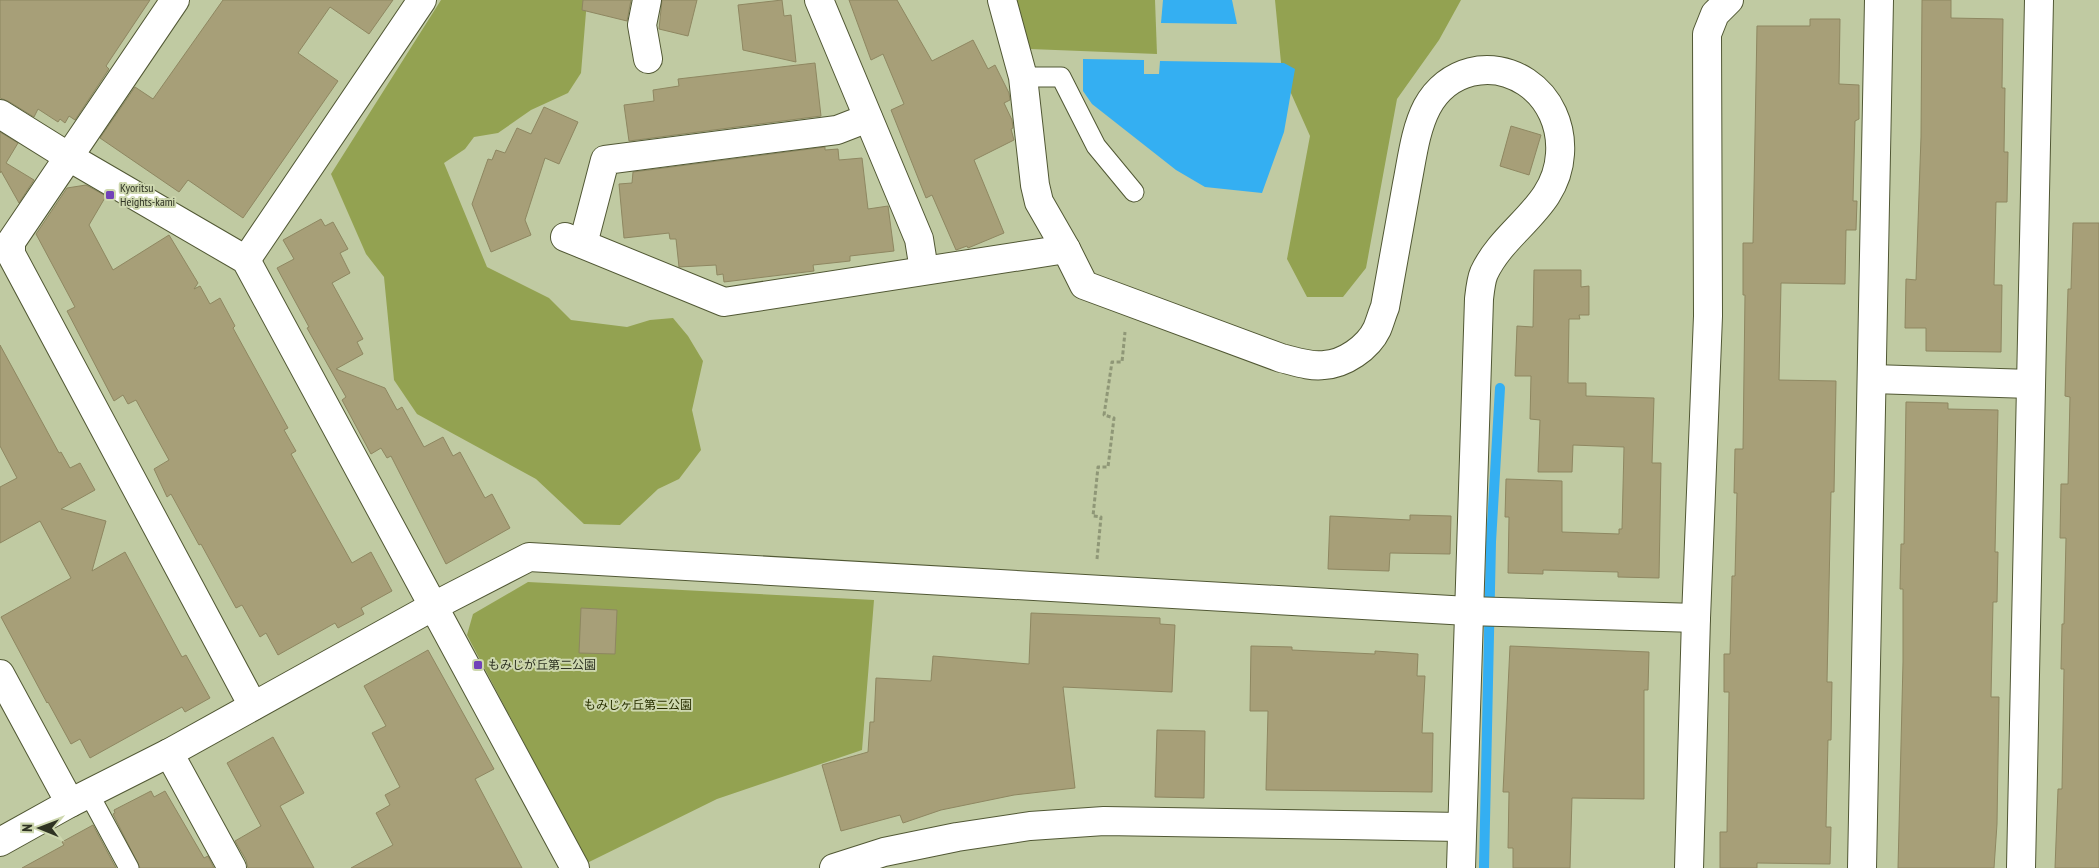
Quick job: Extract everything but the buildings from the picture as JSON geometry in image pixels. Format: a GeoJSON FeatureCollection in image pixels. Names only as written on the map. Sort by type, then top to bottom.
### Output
{"type":"FeatureCollection","features":[{"type":"Feature","properties":{"kind":"street"},"geometry":{"type":"LineString","coordinates":[[175,0],[11,242],[11,254],[253,706]]}},
{"type":"Feature","properties":{"kind":"street"},"geometry":{"type":"LineString","coordinates":[[246,260],[422,0]]}},
{"type":"Feature","properties":{"kind":"street"},"geometry":{"type":"LineString","coordinates":[[647,0],[642,24],[648,59]]}},
{"type":"Feature","properties":{"kind":"street"},"geometry":{"type":"LineString","coordinates":[[819,0],[919,239],[924,270]]}},
{"type":"Feature","properties":{"kind":"street"},"geometry":{"type":"LineString","coordinates":[[1002,0],[1023,77],[1035,184],[1039,202],[1066,249],[1084,286],[1281,358],[1323,366],[1344,360],[1363,348],[1376,331],[1385,307],[1415,142],[1426,108],[1444,84],[1467,72],[1488,70],[1508,72],[1527,83],[1543,97],[1558,123],[1560,154],[1555,178],[1545,200],[1496,253],[1484,274],[1479,298],[1482,611],[1462,827],[1461,868]]}},
{"type":"Feature","properties":{"kind":"street"},"geometry":{"type":"LineString","coordinates":[[1689,868],[1696,618],[1708,316],[1707,34],[1715,14],[1729,0]]}},
{"type":"Feature","properties":{"kind":"street"},"geometry":{"type":"LineString","coordinates":[[1862,868],[1879,0]]}},
{"type":"Feature","properties":{"kind":"street"},"geometry":{"type":"LineString","coordinates":[[2021,868],[2039,0]]}},
{"type":"Feature","properties":{"kind":"street"},"geometry":{"type":"LineString","coordinates":[[0,114],[246,260],[432,607],[575,868]]}},
{"type":"Feature","properties":{"kind":"street"},"geometry":{"type":"LineString","coordinates":[[868,118],[837,130],[605,160],[574,240],[724,302],[1066,249]]}},
{"type":"Feature","properties":{"kind":"street"},"geometry":{"type":"LineString","coordinates":[[1872,379],[2032,384]]}},
{"type":"Feature","properties":{"kind":"street"},"geometry":{"type":"LineString","coordinates":[[0,842],[79,798],[169,753],[432,607],[529,557],[1482,611],[1696,618]]}},
{"type":"Feature","properties":{"kind":"street"},"geometry":{"type":"LineString","coordinates":[[0,674],[79,798]]}},
{"type":"Feature","properties":{"kind":"street"},"geometry":{"type":"LineString","coordinates":[[169,753],[232,868]]}},
{"type":"Feature","properties":{"kind":"street"},"geometry":{"type":"LineString","coordinates":[[834,868],[884,852],[957,836],[1030,826],[1104,821],[1462,827]]}},
{"type":"Feature","properties":{"kind":"lane"},"geometry":{"type":"LineString","coordinates":[[1023,77],[1061,77],[1096,146],[1134,192]]}},
{"type":"Feature","properties":{"kind":"lane"},"geometry":{"type":"LineString","coordinates":[[79,798],[129,868]]}},
{"type":"Feature","properties":{"kind":"path"},"geometry":{"type":"LineString","coordinates":[[1094,589],[1101,517],[1093,516],[1098,467],[1108,468],[1114,418],[1104,415],[1112,362],[1122,362],[1125,325]]}},
{"type":"Feature","properties":{"kind":"green space"},"geometry":{"type":"Polygon","coordinates":[[[441,0],[587,0],[581,73],[568,93],[531,110],[498,133],[474,137],[465,149],[444,163],[487,267],[549,298],[571,320],[627,327],[650,320],[673,318],[688,336],[703,361],[692,410],[701,450],[679,479],[658,489],[620,525],[584,524],[536,479],[417,414],[394,380],[384,277],[366,254],[331,174],[441,0]]]}},
{"type":"Feature","properties":{"kind":"green space"},"geometry":{"type":"Polygon","coordinates":[[[1015,0],[1155,0],[1157,54],[1030,49],[1015,0]]]}},
{"type":"Feature","properties":{"kind":"green space"},"geometry":{"type":"Polygon","coordinates":[[[1275,0],[1461,0],[1439,40],[1397,99],[1366,268],[1343,297],[1307,297],[1287,259],[1310,136],[1282,73],[1275,0]]]}},
{"type":"Feature","properties":{"kind":"green space","name":"もみじヶ丘第二公園"},"geometry":{"type":"Polygon","coordinates":[[[528,582],[874,600],[862,750],[717,799],[587,863],[467,635],[473,614],[528,582]]]}},
{"type":"Feature","properties":{"kind":"water"},"geometry":{"type":"Polygon","coordinates":[[[1163,0],[1232,0],[1237,24],[1161,23],[1163,0]]]}},
{"type":"Feature","properties":{"kind":"water"},"geometry":{"type":"Polygon","coordinates":[[[1083,59],[1144,60],[1144,74],[1159,74],[1160,61],[1284,63],[1295,69],[1284,132],[1262,193],[1205,187],[1176,170],[1092,104],[1083,91],[1083,59]]]}},
{"type":"Feature","properties":{"kind":"waterway"},"geometry":{"type":"LineString","coordinates":[[1484,868],[1491,542],[1500,388]]}},
{"type":"Feature","properties":{"kind":"place","name":"Kyoritsu Heights-kami"},"geometry":{"type":"Point","coordinates":[110,195]}},
{"type":"Feature","properties":{"kind":"place","name":"もみじが丘第二公園"},"geometry":{"type":"Point","coordinates":[478,665]}}]}
